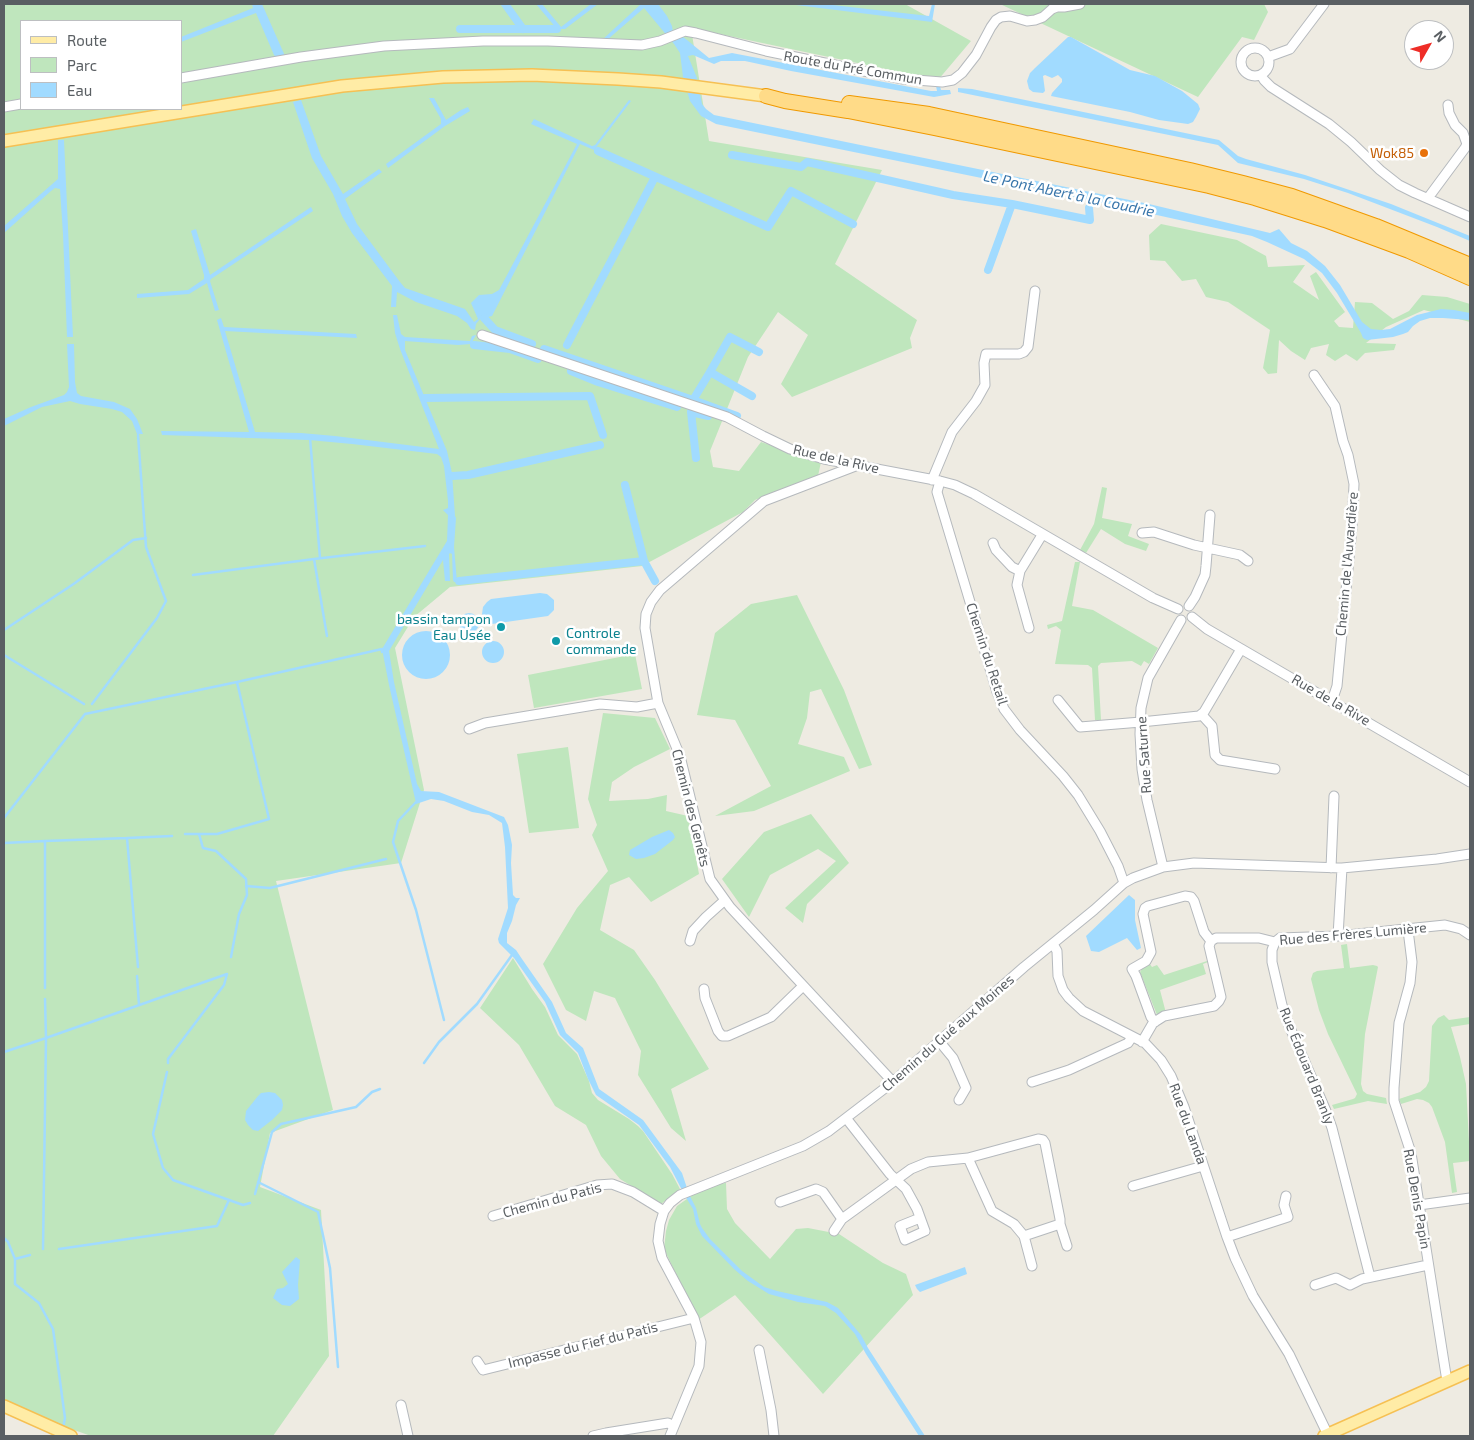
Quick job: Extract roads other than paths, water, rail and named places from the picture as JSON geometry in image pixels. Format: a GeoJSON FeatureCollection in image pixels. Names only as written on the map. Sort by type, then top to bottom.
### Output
{"type":"FeatureCollection","features":[{"type":"Feature","properties":{"kind":"highway"},"geometry":{"type":"LineString","coordinates":[[766,96],[785,96],[929,114],[1243,182],[1300,199],[1376,226],[1470,265]]}},
{"type":"Feature","properties":{"kind":"highway"},"geometry":{"type":"LineString","coordinates":[[766,96],[934,128],[1209,186],[1325,220],[1409,251],[1470,278]]}},
{"type":"Feature","properties":{"kind":"highway"},"geometry":{"type":"LineString","coordinates":[[1428,247],[1450,249],[1470,258]]}},
{"type":"Feature","properties":{"kind":"highway"},"geometry":{"type":"LineString","coordinates":[[1409,251],[1470,287]]}},
{"type":"Feature","properties":{"kind":"main road"},"geometry":{"type":"LineString","coordinates":[[4,141],[342,86],[487,75],[592,77],[661,82],[766,96]]}},
{"type":"Feature","properties":{"kind":"main road"},"geometry":{"type":"LineString","coordinates":[[1332,1435],[1470,1371]]}},
{"type":"Feature","properties":{"kind":"main road"},"geometry":{"type":"LineString","coordinates":[[4,1406],[69,1436]]}},
{"type":"Feature","properties":{"kind":"street","name":"Route du Pré Commun"},"geometry":{"type":"LineString","coordinates":[[182,78],[301,57],[384,46],[484,41],[548,41],[642,45],[681,32],[696,33],[766,51],[884,75],[912,80],[942,82],[953,80],[962,73],[976,55],[991,27],[1001,17],[1010,16],[1027,21],[1035,20],[1057,7],[1080,4]]}},
{"type":"Feature","properties":{"kind":"street"},"geometry":{"type":"LineString","coordinates":[[1268,57],[1290,49],[1324,4]]}},
{"type":"Feature","properties":{"kind":"street"},"geometry":{"type":"LineString","coordinates":[[1258,48],[1264,50],[1268,57],[1269,66],[1261,75],[1250,75],[1242,66],[1241,60],[1247,50],[1258,48]]}},
{"type":"Feature","properties":{"kind":"street"},"geometry":{"type":"LineString","coordinates":[[1261,75],[1270,87],[1338,131],[1391,180],[1415,193],[1470,217]]}},
{"type":"Feature","properties":{"kind":"street"},"geometry":{"type":"LineString","coordinates":[[4,107],[20,104]]}},
{"type":"Feature","properties":{"kind":"street"},"geometry":{"type":"LineString","coordinates":[[1428,198],[1467,144],[1464,133],[1449,113],[1448,105]]}},
{"type":"Feature","properties":{"kind":"street"},"geometry":{"type":"LineString","coordinates":[[936,481],[945,447],[952,432],[976,401],[985,385],[984,363],[986,354],[1019,354],[1028,347],[1035,291]]}},
{"type":"Feature","properties":{"kind":"street","name":"Rue de la Rive"},"geometry":{"type":"LineString","coordinates":[[482,335],[727,417],[790,448],[824,459],[955,486],[974,494],[1153,598],[1178,609]]}},
{"type":"Feature","properties":{"kind":"street","name":"Chemin de l'Auvardière"},"geometry":{"type":"LineString","coordinates":[[1314,375],[1335,406],[1354,484],[1352,527],[1337,686],[1332,701]]}},
{"type":"Feature","properties":{"kind":"street","name":"Chemin des Genêts"},"geometry":{"type":"LineString","coordinates":[[858,465],[764,501],[660,590],[650,602],[646,614],[645,628],[658,703],[680,756],[710,879],[725,900],[893,1082]]}},
{"type":"Feature","properties":{"kind":"street","name":"Chemin du Retail"},"geometry":{"type":"LineString","coordinates":[[936,481],[937,492],[997,692],[1004,709],[1020,730],[1078,795],[1100,831],[1118,866],[1124,883]]}},
{"type":"Feature","properties":{"kind":"street"},"geometry":{"type":"LineString","coordinates":[[1189,606],[1204,575],[1210,515]]}},
{"type":"Feature","properties":{"kind":"street"},"geometry":{"type":"LineString","coordinates":[[1142,533],[1154,532],[1207,548],[1240,555],[1248,561]]}},
{"type":"Feature","properties":{"kind":"street"},"geometry":{"type":"LineString","coordinates":[[1029,628],[1017,585],[1020,571],[1042,535]]}},
{"type":"Feature","properties":{"kind":"street"},"geometry":{"type":"LineString","coordinates":[[993,543],[996,550],[1012,568],[1020,571]]}},
{"type":"Feature","properties":{"kind":"street"},"geometry":{"type":"LineString","coordinates":[[1183,605],[1189,606],[1193,609],[1192,617],[1189,620],[1181,620],[1177,615],[1178,609],[1183,605]]}},
{"type":"Feature","properties":{"kind":"street","name":"Rue de la Rive"},"geometry":{"type":"LineString","coordinates":[[1192,617],[1207,629],[1470,782]]}},
{"type":"Feature","properties":{"kind":"street","name":"Rue Saturne"},"geometry":{"type":"LineString","coordinates":[[1163,867],[1147,800],[1142,769],[1140,734],[1142,701],[1148,678],[1181,620]]}},
{"type":"Feature","properties":{"kind":"street"},"geometry":{"type":"LineString","coordinates":[[1058,700],[1080,727],[1194,717],[1202,714],[1241,649]]}},
{"type":"Feature","properties":{"kind":"street"},"geometry":{"type":"LineString","coordinates":[[468,729],[485,723],[600,704],[637,707],[658,703]]}},
{"type":"Feature","properties":{"kind":"street"},"geometry":{"type":"LineString","coordinates":[[1202,714],[1212,726],[1215,755],[1220,760],[1275,769]]}},
{"type":"Feature","properties":{"kind":"street"},"geometry":{"type":"LineString","coordinates":[[1330,868],[1334,796]]}},
{"type":"Feature","properties":{"kind":"street","name":"Chemin du Gué aux Moines"},"geometry":{"type":"LineString","coordinates":[[664,1210],[680,1195],[702,1184],[803,1146],[820,1137],[893,1082],[1024,967],[1124,883],[1133,878],[1163,867],[1194,863],[1342,868],[1470,854]]}},
{"type":"Feature","properties":{"kind":"street"},"geometry":{"type":"LineString","coordinates":[[1338,936],[1342,868]]}},
{"type":"Feature","properties":{"kind":"street"},"geometry":{"type":"LineString","coordinates":[[1142,1042],[1155,1022],[1164,1016],[1214,1006],[1219,1002],[1221,996],[1209,946],[1211,941],[1204,932],[1191,897],[1184,896],[1148,906],[1143,914],[1151,952],[1146,961],[1132,970],[1151,1017],[1155,1022]]}},
{"type":"Feature","properties":{"kind":"street"},"geometry":{"type":"LineString","coordinates":[[690,941],[693,931],[725,900]]}},
{"type":"Feature","properties":{"kind":"street","name":"Rue des Frères Lumière"},"geometry":{"type":"LineString","coordinates":[[1211,941],[1216,938],[1259,938],[1275,942],[1280,938],[1338,936],[1445,925],[1461,929],[1470,935]]}},
{"type":"Feature","properties":{"kind":"street","name":"Rue Denis Papin"},"geometry":{"type":"LineString","coordinates":[[1408,930],[1412,962],[1410,983],[1399,1024],[1394,1095],[1396,1108],[1411,1153],[1448,1381]]}},
{"type":"Feature","properties":{"kind":"street","name":"Rue Édouard Branly"},"geometry":{"type":"LineString","coordinates":[[1275,942],[1272,950],[1272,962],[1282,1005],[1332,1128],[1370,1277]]}},
{"type":"Feature","properties":{"kind":"street","name":"Rue du Landa"},"geometry":{"type":"LineString","coordinates":[[1053,944],[1057,951],[1058,976],[1069,998],[1083,1011],[1142,1042],[1161,1060],[1171,1076],[1184,1107],[1227,1237],[1249,1288],[1289,1354],[1332,1435]]}},
{"type":"Feature","properties":{"kind":"street"},"geometry":{"type":"LineString","coordinates":[[704,989],[705,998],[718,1031],[722,1036],[728,1036],[771,1017],[803,986]]}},
{"type":"Feature","properties":{"kind":"street"},"geometry":{"type":"LineString","coordinates":[[1032,1082],[1069,1070],[1128,1043],[1132,1037]]}},
{"type":"Feature","properties":{"kind":"street"},"geometry":{"type":"LineString","coordinates":[[939,1041],[953,1058],[966,1088],[959,1100]]}},
{"type":"Feature","properties":{"kind":"street"},"geometry":{"type":"LineString","coordinates":[[846,1118],[890,1174],[906,1189],[920,1218]]}},
{"type":"Feature","properties":{"kind":"street"},"geometry":{"type":"LineString","coordinates":[[834,1231],[842,1219],[911,1169],[928,1162],[968,1158],[1038,1139],[1043,1140],[1045,1143],[1060,1224],[1067,1246]]}},
{"type":"Feature","properties":{"kind":"street"},"geometry":{"type":"LineString","coordinates":[[968,1158],[992,1211],[1014,1224],[1024,1236],[1032,1266]]}},
{"type":"Feature","properties":{"kind":"street"},"geometry":{"type":"LineString","coordinates":[[1132,1186],[1204,1166]]}},
{"type":"Feature","properties":{"kind":"street","name":"Chemin du Patis"},"geometry":{"type":"LineString","coordinates":[[493,1216],[598,1185],[612,1184],[633,1192],[664,1210]]}},
{"type":"Feature","properties":{"kind":"street"},"geometry":{"type":"LineString","coordinates":[[780,1202],[816,1189],[823,1192],[842,1219]]}},
{"type":"Feature","properties":{"kind":"street"},"geometry":{"type":"LineString","coordinates":[[1227,1237],[1288,1217],[1284,1205],[1286,1196]]}},
{"type":"Feature","properties":{"kind":"street"},"geometry":{"type":"LineString","coordinates":[[1419,1205],[1470,1198]]}},
{"type":"Feature","properties":{"kind":"street"},"geometry":{"type":"LineString","coordinates":[[664,1210],[658,1241],[662,1258],[694,1318],[701,1342],[699,1366],[670,1436]]}},
{"type":"Feature","properties":{"kind":"street"},"geometry":{"type":"LineString","coordinates":[[1024,1236],[1060,1224]]}},
{"type":"Feature","properties":{"kind":"street"},"geometry":{"type":"LineString","coordinates":[[1315,1284],[1336,1278],[1350,1285],[1358,1280],[1428,1265]]}},
{"type":"Feature","properties":{"kind":"street","name":"Impasse du Fief du Patis"},"geometry":{"type":"LineString","coordinates":[[477,1361],[483,1370],[694,1318]]}},
{"type":"Feature","properties":{"kind":"street"},"geometry":{"type":"LineString","coordinates":[[759,1350],[771,1410],[774,1436]]}},
{"type":"Feature","properties":{"kind":"street"},"geometry":{"type":"LineString","coordinates":[[401,1405],[408,1436]]}},
{"type":"Feature","properties":{"kind":"street"},"geometry":{"type":"LineString","coordinates":[[593,1436],[668,1423],[674,1426]]}},
{"type":"Feature","properties":{"kind":"water"},"geometry":{"type":"Polygon","coordinates":[[[252,4],[262,4],[285,56],[277,58],[274,55],[256,13],[182,42],[182,37],[253,8],[252,4]]]}},
{"type":"Feature","properties":{"kind":"water"},"geometry":{"type":"Polygon","coordinates":[[[536,4],[542,4],[561,27],[591,4],[598,4],[565,29],[557,29],[536,4]]]}},
{"type":"Feature","properties":{"kind":"water","name":"Le Pont Abert à la Coudrie"},"geometry":{"type":"Polygon","coordinates":[[[641,4],[658,4],[667,16],[673,32],[679,38],[683,37],[709,58],[732,53],[931,91],[937,91],[936,86],[940,86],[941,90],[950,90],[951,94],[934,97],[745,61],[721,61],[714,64],[693,55],[688,56],[697,78],[702,104],[714,115],[1149,204],[1270,233],[1279,229],[1291,243],[1307,251],[1325,266],[1340,285],[1362,322],[1371,329],[1390,329],[1417,315],[1441,309],[1470,313],[1470,320],[1430,318],[1420,321],[1403,334],[1367,340],[1363,338],[1337,293],[1322,273],[1304,259],[1252,236],[1075,197],[716,124],[701,116],[690,101],[683,77],[680,53],[644,8],[607,40],[602,40],[641,4]]]}},
{"type":"Feature","properties":{"kind":"water"},"geometry":{"type":"Polygon","coordinates":[[[788,4],[824,4],[929,16],[932,4],[935,4],[932,22],[788,4]]]}},
{"type":"Feature","properties":{"kind":"water"},"geometry":{"type":"Polygon","coordinates":[[[1068,37],[1130,70],[1155,76],[1182,91],[1198,104],[1200,109],[1193,122],[1188,124],[1159,120],[1130,112],[1051,96],[1062,82],[1058,75],[1052,78],[1043,76],[1045,91],[1043,93],[1033,92],[1029,89],[1027,81],[1030,73],[1068,37]]]}},
{"type":"Feature","properties":{"kind":"water"},"geometry":{"type":"Polygon","coordinates":[[[958,88],[972,89],[1219,140],[1238,156],[1305,175],[1391,204],[1470,236],[1470,241],[1348,193],[1304,179],[1238,163],[1218,145],[958,92],[958,88]]]}},
{"type":"Feature","properties":{"kind":"water"},"geometry":{"type":"Polygon","coordinates":[[[429,98],[434,98],[446,120],[468,107],[470,111],[445,126],[388,168],[386,164],[441,124],[441,119],[429,98]]]}},
{"type":"Feature","properties":{"kind":"water"},"geometry":{"type":"Polygon","coordinates":[[[301,100],[321,156],[343,194],[379,169],[382,172],[345,199],[357,224],[400,282],[405,288],[465,309],[474,322],[478,319],[471,303],[479,295],[492,294],[499,290],[577,144],[531,124],[534,119],[592,146],[595,145],[629,100],[631,101],[594,150],[580,144],[492,316],[480,319],[476,324],[475,330],[471,329],[467,323],[457,316],[416,302],[397,292],[396,307],[391,307],[392,286],[352,233],[342,216],[333,194],[312,158],[293,102],[301,100]]]}},
{"type":"Feature","properties":{"kind":"water"},"geometry":{"type":"Polygon","coordinates":[[[58,140],[64,140],[73,337],[67,337],[60,189],[55,188],[51,191],[4,233],[4,226],[58,179],[58,140]]]}},
{"type":"Feature","properties":{"kind":"water"},"geometry":{"type":"Polygon","coordinates":[[[311,207],[313,211],[211,279],[219,310],[215,311],[207,283],[189,294],[137,298],[137,294],[188,290],[204,279],[191,231],[196,229],[210,275],[311,207]]]}},
{"type":"Feature","properties":{"kind":"water"},"geometry":{"type":"Polygon","coordinates":[[[393,315],[397,315],[401,334],[405,337],[470,341],[472,336],[476,335],[471,344],[458,345],[405,341],[405,350],[447,451],[452,473],[456,518],[454,547],[457,582],[453,580],[452,554],[450,553],[450,581],[445,581],[443,560],[389,651],[417,784],[421,791],[439,792],[504,817],[508,825],[512,845],[513,895],[516,898],[520,898],[507,933],[507,943],[516,950],[552,1002],[566,1033],[583,1048],[599,1089],[643,1120],[682,1173],[687,1188],[682,1190],[670,1167],[639,1125],[596,1095],[578,1053],[560,1035],[545,1002],[514,958],[499,943],[498,939],[508,908],[502,823],[489,815],[472,812],[444,801],[431,799],[416,804],[382,649],[447,541],[448,515],[443,510],[448,508],[448,501],[444,466],[441,457],[437,454],[309,440],[162,435],[161,431],[249,432],[217,320],[221,318],[224,327],[356,334],[357,338],[225,331],[255,432],[335,436],[439,449],[400,349],[395,333],[393,315]]]}},
{"type":"Feature","properties":{"kind":"water"},"geometry":{"type":"Polygon","coordinates":[[[67,344],[74,344],[77,393],[81,396],[114,402],[130,409],[137,419],[143,434],[137,434],[132,421],[122,412],[70,401],[42,407],[4,426],[4,419],[64,395],[67,392],[69,387],[67,344]]]}},
{"type":"Feature","properties":{"kind":"water"},"geometry":{"type":"Polygon","coordinates":[[[540,593],[547,594],[554,600],[554,610],[548,616],[492,624],[482,614],[483,607],[491,599],[540,593]]]}},
{"type":"Feature","properties":{"kind":"water"},"geometry":{"type":"Polygon","coordinates":[[[469,613],[476,616],[479,623],[476,630],[469,633],[462,630],[459,623],[462,616],[469,613]]]}},
{"type":"Feature","properties":{"kind":"water"},"geometry":{"type":"Polygon","coordinates":[[[421,631],[431,631],[443,638],[450,650],[450,660],[443,672],[431,679],[421,679],[413,675],[406,668],[402,660],[402,650],[406,642],[413,635],[421,631]]]}},
{"type":"Feature","properties":{"kind":"water"},"geometry":{"type":"Polygon","coordinates":[[[493,641],[503,648],[504,652],[497,662],[493,663],[483,656],[482,652],[489,642],[493,641]]]}},
{"type":"Feature","properties":{"kind":"water"},"geometry":{"type":"Polygon","coordinates":[[[669,830],[675,837],[655,854],[636,859],[629,855],[630,850],[652,837],[669,830]]]}},
{"type":"Feature","properties":{"kind":"water"},"geometry":{"type":"Polygon","coordinates":[[[1129,895],[1135,900],[1135,920],[1141,948],[1137,950],[1127,938],[1099,952],[1091,951],[1086,936],[1129,895]]]}},
{"type":"Feature","properties":{"kind":"water"},"geometry":{"type":"Polygon","coordinates":[[[261,1093],[275,1093],[282,1100],[282,1110],[258,1131],[253,1130],[245,1120],[246,1111],[261,1093]]]}},
{"type":"Feature","properties":{"kind":"water"},"geometry":{"type":"Polygon","coordinates":[[[689,1194],[696,1208],[702,1228],[710,1239],[742,1271],[764,1287],[827,1302],[838,1308],[861,1335],[925,1436],[919,1436],[855,1334],[836,1313],[825,1306],[798,1302],[769,1294],[748,1281],[702,1236],[696,1224],[693,1209],[685,1196],[689,1194]]]}},
{"type":"Feature","properties":{"kind":"water"},"geometry":{"type":"Polygon","coordinates":[[[296,1257],[300,1260],[299,1299],[290,1306],[282,1305],[273,1298],[277,1289],[283,1288],[288,1284],[282,1272],[296,1257]]]}},
{"type":"Feature","properties":{"kind":"water"},"geometry":{"type":"Polygon","coordinates":[[[965,1267],[967,1274],[920,1292],[915,1285],[965,1267]]]}},
{"type":"Feature","properties":{"kind":"waterway"},"geometry":{"type":"LineString","coordinates":[[505,4],[523,29]]}},
{"type":"Feature","properties":{"kind":"waterway"},"geometry":{"type":"LineString","coordinates":[[460,29],[557,29]]}},
{"type":"Feature","properties":{"kind":"waterway"},"geometry":{"type":"LineString","coordinates":[[598,151],[768,227],[791,191],[853,224]]}},
{"type":"Feature","properties":{"kind":"waterway"},"geometry":{"type":"LineString","coordinates":[[732,155],[801,167],[807,162],[953,195],[1012,204],[988,270]]}},
{"type":"Feature","properties":{"kind":"waterway"},"geometry":{"type":"LineString","coordinates":[[567,345],[655,177]]}},
{"type":"Feature","properties":{"kind":"waterway","name":"Le Pont Abert à la Coudrie"},"geometry":{"type":"LineString","coordinates":[[1012,204],[1090,220],[1089,208]]}},
{"type":"Feature","properties":{"kind":"waterway"},"geometry":{"type":"LineString","coordinates":[[484,318],[495,330],[532,344]]}},
{"type":"Feature","properties":{"kind":"waterway"},"geometry":{"type":"LineString","coordinates":[[752,396],[710,372],[730,337],[759,352]]}},
{"type":"Feature","properties":{"kind":"waterway"},"geometry":{"type":"LineString","coordinates":[[474,345],[510,349],[538,359]]}},
{"type":"Feature","properties":{"kind":"waterway"},"geometry":{"type":"LineString","coordinates":[[544,349],[693,400]]}},
{"type":"Feature","properties":{"kind":"waterway"},"geometry":{"type":"LineString","coordinates":[[571,371],[598,382],[677,407]]}},
{"type":"Feature","properties":{"kind":"waterway"},"geometry":{"type":"LineString","coordinates":[[710,372],[693,400],[737,416]]}},
{"type":"Feature","properties":{"kind":"waterway"},"geometry":{"type":"LineString","coordinates":[[425,398],[590,396],[603,435]]}},
{"type":"Feature","properties":{"kind":"waterway"},"geometry":{"type":"LineString","coordinates":[[696,458],[691,412],[708,416]]}},
{"type":"Feature","properties":{"kind":"waterway"},"geometry":{"type":"LineString","coordinates":[[92,704],[157,618],[166,601],[146,547],[138,435]]}},
{"type":"Feature","properties":{"kind":"waterway"},"geometry":{"type":"LineString","coordinates":[[310,438],[320,558]]}},
{"type":"Feature","properties":{"kind":"waterway"},"geometry":{"type":"LineString","coordinates":[[452,476],[468,475],[600,445]]}},
{"type":"Feature","properties":{"kind":"waterway"},"geometry":{"type":"LineString","coordinates":[[625,485],[644,561]]}},
{"type":"Feature","properties":{"kind":"waterway"},"geometry":{"type":"LineString","coordinates":[[4,630],[75,583],[133,540],[146,538]]}},
{"type":"Feature","properties":{"kind":"waterway"},"geometry":{"type":"LineString","coordinates":[[314,559],[425,546]]}},
{"type":"Feature","properties":{"kind":"waterway"},"geometry":{"type":"LineString","coordinates":[[193,575],[314,559],[327,636]]}},
{"type":"Feature","properties":{"kind":"waterway"},"geometry":{"type":"LineString","coordinates":[[459,581],[644,561],[655,581]]}},
{"type":"Feature","properties":{"kind":"waterway"},"geometry":{"type":"LineString","coordinates":[[237,682],[382,649],[382,652]]}},
{"type":"Feature","properties":{"kind":"waterway"},"geometry":{"type":"LineString","coordinates":[[4,655],[84,704]]}},
{"type":"Feature","properties":{"kind":"waterway"},"geometry":{"type":"LineString","coordinates":[[4,818],[85,714],[237,682],[269,819],[217,834],[185,834]]}},
{"type":"Feature","properties":{"kind":"waterway"},"geometry":{"type":"LineString","coordinates":[[416,802],[398,821],[393,842],[416,910],[444,1020]]}},
{"type":"Feature","properties":{"kind":"waterway"},"geometry":{"type":"LineString","coordinates":[[199,834],[203,848],[216,851],[246,879],[247,895],[239,914],[231,957]]}},
{"type":"Feature","properties":{"kind":"waterway"},"geometry":{"type":"LineString","coordinates":[[127,838],[172,836]]}},
{"type":"Feature","properties":{"kind":"waterway"},"geometry":{"type":"LineString","coordinates":[[45,988],[45,841],[127,838],[138,967]]}},
{"type":"Feature","properties":{"kind":"waterway"},"geometry":{"type":"LineString","coordinates":[[4,843],[45,841]]}},
{"type":"Feature","properties":{"kind":"waterway"},"geometry":{"type":"LineString","coordinates":[[246,886],[270,888],[386,859]]}},
{"type":"Feature","properties":{"kind":"waterway"},"geometry":{"type":"LineString","coordinates":[[424,1063],[439,1042],[477,1004],[512,955]]}},
{"type":"Feature","properties":{"kind":"waterway"},"geometry":{"type":"LineString","coordinates":[[45,999],[46,1038],[227,974],[224,985],[168,1059],[168,1063]]}},
{"type":"Feature","properties":{"kind":"waterway"},"geometry":{"type":"LineString","coordinates":[[137,976],[139,1005]]}},
{"type":"Feature","properties":{"kind":"waterway"},"geometry":{"type":"LineString","coordinates":[[4,1052],[46,1038],[43,1249]]}},
{"type":"Feature","properties":{"kind":"waterway"},"geometry":{"type":"LineString","coordinates":[[167,1072],[153,1134],[163,1168],[173,1180],[229,1200]]}},
{"type":"Feature","properties":{"kind":"waterway"},"geometry":{"type":"LineString","coordinates":[[255,1194],[272,1132],[281,1124],[356,1107],[372,1092],[380,1089]]}},
{"type":"Feature","properties":{"kind":"waterway"},"geometry":{"type":"LineString","coordinates":[[258,1182],[318,1212],[330,1268],[338,1367]]}},
{"type":"Feature","properties":{"kind":"waterway"},"geometry":{"type":"LineString","coordinates":[[59,1249],[217,1226],[229,1200],[243,1205],[250,1203]]}},
{"type":"Feature","properties":{"kind":"waterway"},"geometry":{"type":"LineString","coordinates":[[4,1238],[8,1242],[15,1259]]}},
{"type":"Feature","properties":{"kind":"waterway"},"geometry":{"type":"LineString","coordinates":[[30,1255],[15,1259],[15,1284],[39,1303],[53,1329],[65,1418],[63,1428]]}},
{"type":"Feature","properties":{"kind":"place","name":"Wok85"},"geometry":{"type":"Point","coordinates":[1424,153]}},
{"type":"Feature","properties":{"kind":"place","name":"bassin tampon Eau Usée"},"geometry":{"type":"Point","coordinates":[501,627]}},
{"type":"Feature","properties":{"kind":"place","name":"Controle commande"},"geometry":{"type":"Point","coordinates":[556,641]}}]}
